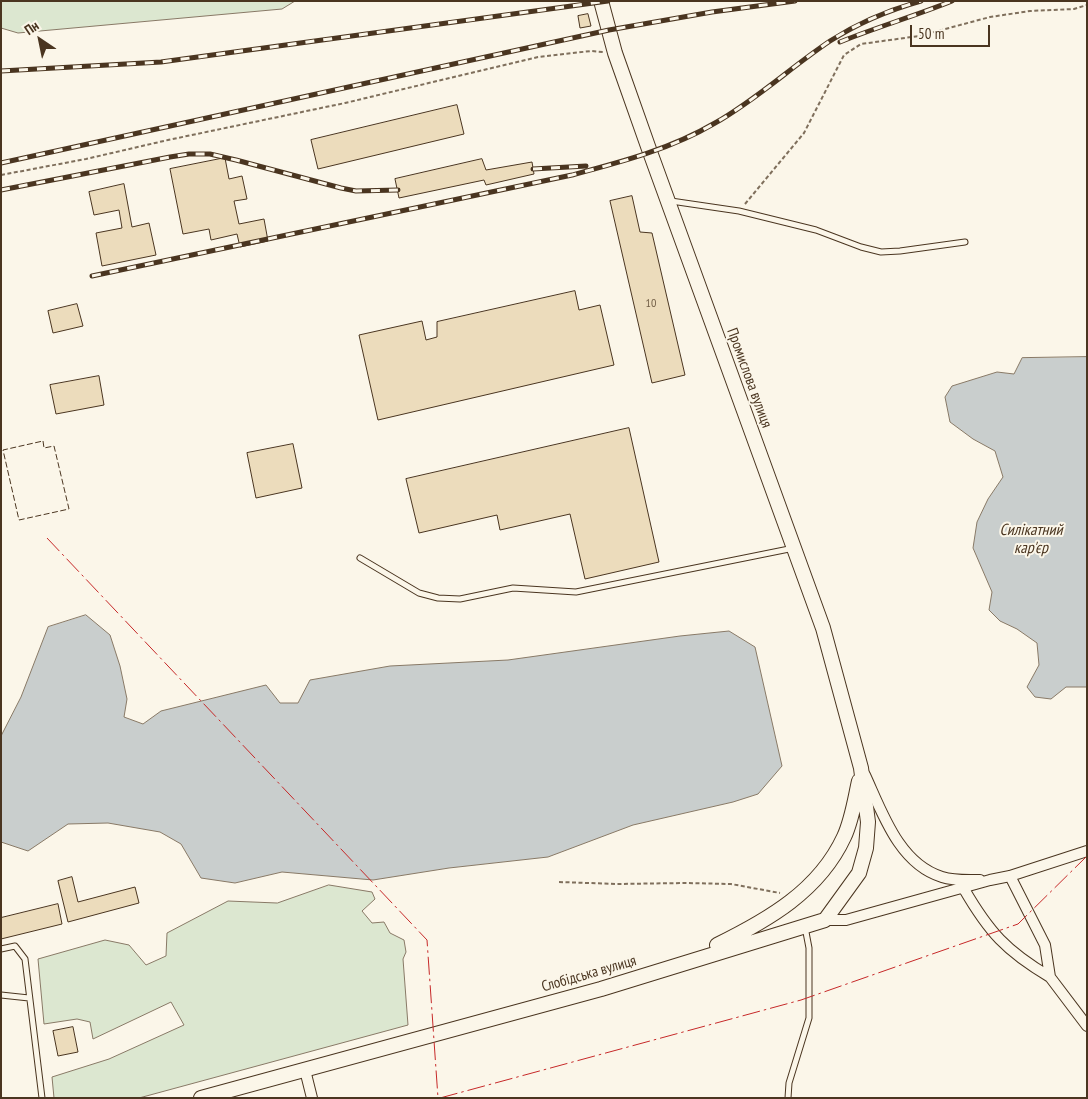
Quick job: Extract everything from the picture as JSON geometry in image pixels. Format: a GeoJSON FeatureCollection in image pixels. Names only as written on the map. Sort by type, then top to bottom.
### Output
{"type":"FeatureCollection","features":[{"type":"Feature","properties":{"kind":"street","name":"Промислова вулиця"},"geometry":{"type":"LineString","coordinates":[[601,1],[615,53],[823,628],[861,768]]}},
{"type":"Feature","properties":{"kind":"street"},"geometry":{"type":"LineString","coordinates":[[861,768],[902,849],[913,859],[940,877],[952,880],[990,880]]}},
{"type":"Feature","properties":{"kind":"street"},"geometry":{"type":"LineString","coordinates":[[664,969],[757,924],[793,900],[812,884],[829,864],[845,836],[854,806],[861,768]]}},
{"type":"Feature","properties":{"kind":"street"},"geometry":{"type":"LineString","coordinates":[[825,920],[859,873],[866,848],[868,822],[861,768]]}},
{"type":"Feature","properties":{"kind":"street"},"geometry":{"type":"LineString","coordinates":[[825,920],[846,920],[1010,876],[1087,851]]}},
{"type":"Feature","properties":{"kind":"street"},"geometry":{"type":"LineString","coordinates":[[1010,876],[1045,945],[1050,977]]}},
{"type":"Feature","properties":{"kind":"street"},"geometry":{"type":"LineString","coordinates":[[964,888],[990,930],[1024,962],[1050,977],[1087,1026]]}},
{"type":"Feature","properties":{"kind":"street","name":"Слобідська вулиця"},"geometry":{"type":"LineString","coordinates":[[201,1098],[601,989],[825,920]]}},
{"type":"Feature","properties":{"kind":"street"},"geometry":{"type":"LineString","coordinates":[[304,1070],[312,1098]]}},
{"type":"Feature","properties":{"kind":"lane"},"geometry":{"type":"LineString","coordinates":[[668,201],[739,212],[816,230],[860,247],[881,252],[965,242]]}},
{"type":"Feature","properties":{"kind":"lane"},"geometry":{"type":"LineString","coordinates":[[360,558],[419,592],[438,598],[460,599],[513,588],[576,592],[794,548]]}},
{"type":"Feature","properties":{"kind":"lane"},"geometry":{"type":"LineString","coordinates":[[788,1098],[790,1083],[809,1018],[809,948],[805,926]]}},
{"type":"Feature","properties":{"kind":"lane"},"geometry":{"type":"LineString","coordinates":[[1,949],[14,946],[25,959],[42,1098]]}},
{"type":"Feature","properties":{"kind":"lane"},"geometry":{"type":"LineString","coordinates":[[1,995],[29,998]]}},
{"type":"Feature","properties":{"kind":"path"},"geometry":{"type":"LineString","coordinates":[[739,212],[804,133],[844,55],[861,44],[918,36],[990,17],[1030,11],[1074,9],[1087,5]]}},
{"type":"Feature","properties":{"kind":"path"},"geometry":{"type":"LineString","coordinates":[[1,175],[346,104],[538,57],[590,51],[615,53]]}},
{"type":"Feature","properties":{"kind":"path"},"geometry":{"type":"LineString","coordinates":[[559,882],[731,884],[777,892],[793,900]]}},
{"type":"Feature","properties":{"kind":"green space"},"geometry":{"type":"Polygon","coordinates":[[[1,1],[295,1],[282,9],[18,33],[1,28],[1,1]]]}},
{"type":"Feature","properties":{"kind":"green space"},"geometry":{"type":"Polygon","coordinates":[[[329,885],[372,892],[375,899],[362,911],[372,923],[384,922],[390,933],[404,940],[406,952],[403,959],[408,1025],[139,1098],[54,1098],[52,1077],[109,1059],[184,1025],[171,1002],[93,1039],[90,1022],[77,1019],[44,1024],[38,959],[105,940],[129,945],[146,965],[166,956],[167,933],[228,901],[277,903],[329,885]]]}},
{"type":"Feature","properties":{"kind":"water","name":"Силікатний кар'єр"},"geometry":{"type":"Polygon","coordinates":[[[1087,357],[1087,687],[1066,687],[1051,699],[1035,697],[1027,687],[1039,665],[1037,643],[1017,629],[1000,621],[989,610],[992,592],[973,548],[977,522],[988,499],[1003,477],[995,451],[973,439],[950,422],[945,397],[952,386],[997,372],[1014,374],[1022,358],[1087,357]]]}},
{"type":"Feature","properties":{"kind":"water"},"geometry":{"type":"Polygon","coordinates":[[[86,615],[110,635],[120,666],[127,699],[124,717],[143,724],[161,711],[266,685],[280,703],[298,703],[310,680],[390,666],[508,660],[729,631],[755,647],[782,766],[758,794],[733,802],[633,825],[548,857],[449,868],[373,880],[282,872],[235,883],[201,878],[181,844],[160,832],[108,823],[68,824],[28,851],[1,842],[1,736],[21,697],[48,627],[86,615]]]}},
{"type":"Feature","properties":{"kind":"building"},"geometry":{"type":"Polygon","coordinates":[[[588,14],[591,26],[580,28],[578,16],[588,14]]]}},
{"type":"Feature","properties":{"kind":"building"},"geometry":{"type":"Polygon","coordinates":[[[457,105],[464,134],[318,169],[311,140],[457,105]]]}},
{"type":"Feature","properties":{"kind":"building"},"geometry":{"type":"Polygon","coordinates":[[[225,158],[229,179],[242,176],[247,199],[234,201],[239,224],[264,219],[268,241],[240,247],[237,234],[211,240],[209,229],[183,234],[170,169],[225,158]]]}},
{"type":"Feature","properties":{"kind":"building"},"geometry":{"type":"Polygon","coordinates":[[[482,159],[486,170],[532,162],[534,174],[486,185],[484,180],[399,198],[395,179],[482,159]]]}},
{"type":"Feature","properties":{"kind":"building"},"geometry":{"type":"Polygon","coordinates":[[[124,184],[132,227],[149,223],[156,255],[102,266],[96,233],[122,228],[119,210],[94,215],[89,192],[124,184]]]}},
{"type":"Feature","properties":{"kind":"building"},"geometry":{"type":"Polygon","coordinates":[[[632,196],[640,232],[652,233],[685,375],[652,383],[610,201],[632,196]]]}},
{"type":"Feature","properties":{"kind":"building"},"geometry":{"type":"Polygon","coordinates":[[[575,291],[579,310],[600,305],[614,365],[378,420],[359,335],[422,321],[426,340],[437,337],[437,322],[575,291]]]}},
{"type":"Feature","properties":{"kind":"building"},"geometry":{"type":"Polygon","coordinates":[[[77,304],[83,326],[53,333],[48,311],[77,304]]]}},
{"type":"Feature","properties":{"kind":"building"},"geometry":{"type":"Polygon","coordinates":[[[99,376],[104,405],[56,414],[50,385],[99,376]]]}},
{"type":"Feature","properties":{"kind":"building"},"geometry":{"type":"Polygon","coordinates":[[[629,428],[659,562],[585,579],[570,514],[500,530],[497,515],[419,533],[406,479],[629,428]]]}},
{"type":"Feature","properties":{"kind":"building"},"geometry":{"type":"Polygon","coordinates":[[[293,444],[302,488],[256,498],[247,453],[293,444]]]}},
{"type":"Feature","properties":{"kind":"building"},"geometry":{"type":"Polygon","coordinates":[[[72,877],[78,902],[135,887],[139,903],[68,922],[58,881],[72,877]]]}},
{"type":"Feature","properties":{"kind":"building"},"geometry":{"type":"Polygon","coordinates":[[[58,904],[62,924],[1,939],[1,918],[58,904]]]}},
{"type":"Feature","properties":{"kind":"building"},"geometry":{"type":"Polygon","coordinates":[[[73,1027],[78,1052],[58,1056],[53,1031],[73,1027]]]}},
{"type":"Feature","properties":{"kind":"railway"},"geometry":{"type":"LineString","coordinates":[[1,71],[161,62],[608,1]]}},
{"type":"Feature","properties":{"kind":"railway"},"geometry":{"type":"LineString","coordinates":[[1,163],[609,30],[712,12],[795,1]]}},
{"type":"Feature","properties":{"kind":"railway"},"geometry":{"type":"LineString","coordinates":[[92,276],[572,175],[645,154],[681,140],[730,114],[830,41],[852,28],[886,13],[921,1]]}},
{"type":"Feature","properties":{"kind":"railway"},"geometry":{"type":"LineString","coordinates":[[840,42],[952,1]]}},
{"type":"Feature","properties":{"kind":"railway"},"geometry":{"type":"LineString","coordinates":[[1,190],[189,154],[210,154],[356,191],[398,190]]}},
{"type":"Feature","properties":{"kind":"railway"},"geometry":{"type":"LineString","coordinates":[[533,169],[586,166]]}},
{"type":"Feature","properties":{"kind":"fence"},"geometry":{"type":"LineString","coordinates":[[43,441],[44,448],[54,446],[69,509],[19,520],[3,450],[43,441]]}},
{"type":"Feature","properties":{"kind":"power"},"geometry":{"type":"LineString","coordinates":[[47,538],[427,940],[438,1098]]}},
{"type":"Feature","properties":{"kind":"power"},"geometry":{"type":"LineString","coordinates":[[440,1098],[801,1000],[1018,924],[1087,856]]}}]}
